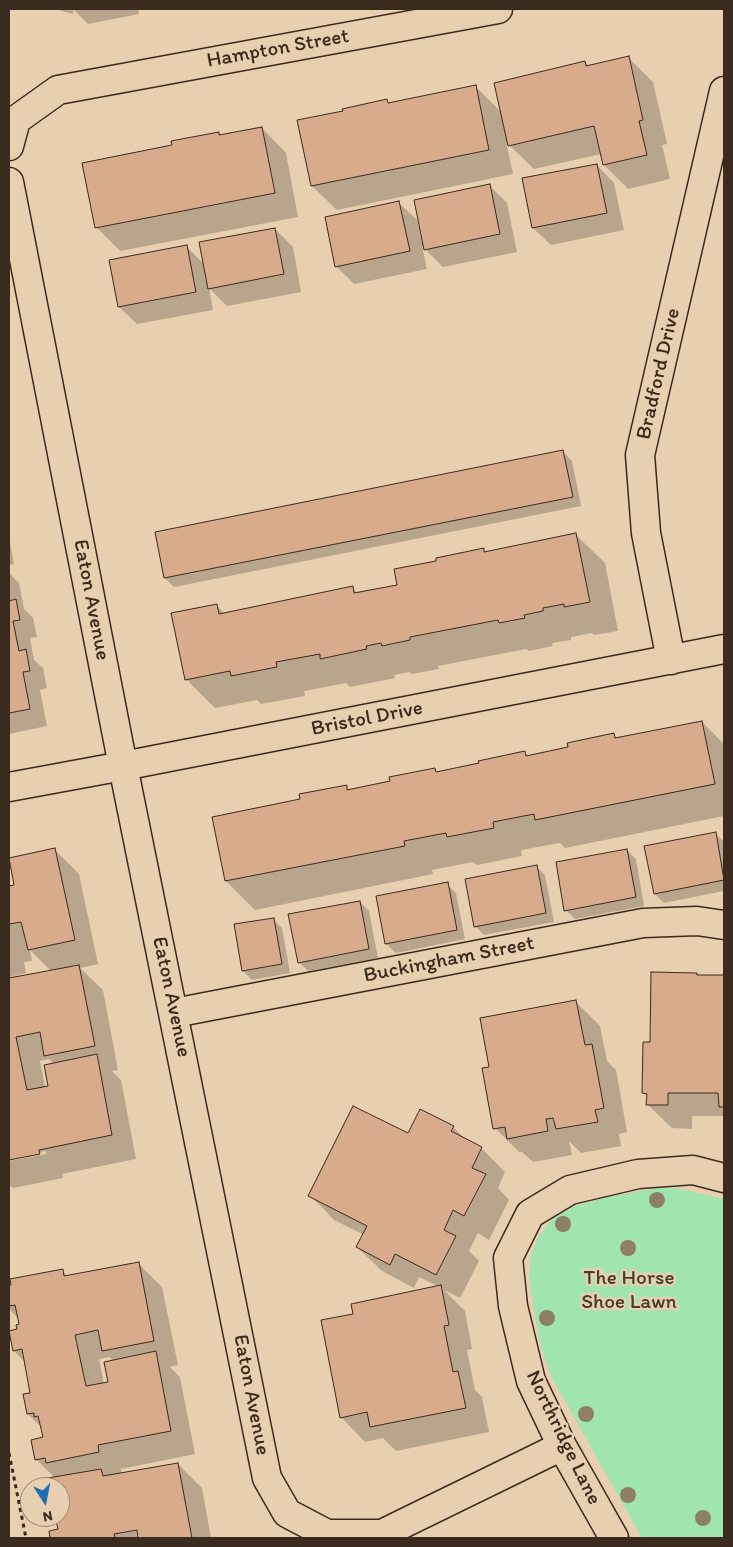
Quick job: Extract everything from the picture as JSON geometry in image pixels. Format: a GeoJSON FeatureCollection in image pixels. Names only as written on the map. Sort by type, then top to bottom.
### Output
{"type":"FeatureCollection","features":[{"type":"Feature","properties":{"kind":"street","name":"Hampton Street"},"geometry":{"type":"LineString","coordinates":[[9,146],[16,120],[58,90],[498,9]]}},
{"type":"Feature","properties":{"kind":"street","name":"Bradford Drive"},"geometry":{"type":"LineString","coordinates":[[672,660],[646,533],[640,455],[724,91]]}},
{"type":"Feature","properties":{"kind":"street","name":"Eaton Avenue"},"geometry":{"type":"LineString","coordinates":[[9,182],[123,766],[267,1478],[287,1513],[327,1534],[382,1534],[562,1446]]}},
{"type":"Feature","properties":{"kind":"street","name":"Bristol Drive"},"geometry":{"type":"LineString","coordinates":[[9,787],[724,649]]}},
{"type":"Feature","properties":{"kind":"street","name":"Buckingham Street"},"geometry":{"type":"LineString","coordinates":[[174,1013],[643,923],[697,921],[724,925]]}},
{"type":"Feature","properties":{"kind":"street","name":"Northridge Lane"},"geometry":{"type":"LineString","coordinates":[[614,1538],[562,1446],[531,1381],[513,1306],[508,1258],[530,1214],[570,1190],[638,1174],[693,1170],[724,1178]]}},
{"type":"Feature","properties":{"kind":"path"},"geometry":{"type":"LineString","coordinates":[[9,1453],[26,1538]]}},
{"type":"Feature","properties":{"kind":"green space","name":"The Horse Shoe Lawn"},"geometry":{"type":"Polygon","coordinates":[[[657,1188],[676,1188],[724,1199],[724,1538],[642,1538],[552,1378],[538,1333],[529,1278],[531,1255],[538,1237],[554,1217],[575,1206],[603,1198],[657,1188]]]}},
{"type":"Feature","properties":{"kind":"building"},"geometry":{"type":"Polygon","coordinates":[[[629,56],[643,120],[639,121],[647,155],[603,165],[594,126],[508,146],[494,83],[585,61],[586,66],[629,56]]]}},
{"type":"Feature","properties":{"kind":"building"},"geometry":{"type":"Polygon","coordinates":[[[476,85],[489,150],[311,186],[297,120],[343,111],[342,109],[387,99],[388,103],[476,85]]]}},
{"type":"Feature","properties":{"kind":"building"},"geometry":{"type":"Polygon","coordinates":[[[262,127],[275,193],[95,228],[82,163],[172,145],[171,141],[219,132],[219,135],[262,127]]]}},
{"type":"Feature","properties":{"kind":"building"},"geometry":{"type":"Polygon","coordinates":[[[597,164],[607,213],[532,228],[522,178],[597,164]]]}},
{"type":"Feature","properties":{"kind":"building"},"geometry":{"type":"Polygon","coordinates":[[[490,184],[500,234],[424,250],[414,200],[490,184]]]}},
{"type":"Feature","properties":{"kind":"building"},"geometry":{"type":"Polygon","coordinates":[[[399,201],[410,251],[335,267],[325,217],[399,201]]]}},
{"type":"Feature","properties":{"kind":"building"},"geometry":{"type":"Polygon","coordinates":[[[275,228],[284,274],[208,289],[199,242],[275,228]]]}},
{"type":"Feature","properties":{"kind":"building"},"geometry":{"type":"Polygon","coordinates":[[[187,245],[196,292],[118,307],[109,260],[187,245]]]}},
{"type":"Feature","properties":{"kind":"building"},"geometry":{"type":"Polygon","coordinates":[[[563,450],[573,497],[164,578],[155,532],[563,450]]]}},
{"type":"Feature","properties":{"kind":"building"},"geometry":{"type":"Polygon","coordinates":[[[576,533],[590,602],[564,607],[564,604],[543,608],[543,611],[524,615],[525,618],[499,623],[498,620],[410,637],[410,640],[382,646],[381,643],[366,646],[367,649],[320,659],[320,654],[276,662],[277,667],[231,676],[230,671],[185,680],[171,613],[217,604],[219,614],[353,586],[354,593],[397,585],[394,569],[436,561],[436,558],[484,548],[484,552],[576,533]]]}},
{"type":"Feature","properties":{"kind":"building"},"geometry":{"type":"Polygon","coordinates":[[[16,599],[20,620],[13,621],[19,651],[26,649],[30,671],[23,672],[30,709],[9,713],[9,601],[16,599]]]}},
{"type":"Feature","properties":{"kind":"building"},"geometry":{"type":"Polygon","coordinates":[[[702,721],[715,784],[535,820],[534,814],[493,822],[494,828],[447,837],[446,833],[404,841],[405,846],[225,881],[212,817],[300,799],[299,794],[347,785],[347,790],[390,781],[389,777],[435,768],[436,772],[525,751],[526,756],[568,747],[567,743],[614,733],[615,738],[702,721]]]}},
{"type":"Feature","properties":{"kind":"building"},"geometry":{"type":"Polygon","coordinates":[[[716,832],[724,880],[654,894],[644,846],[716,832]]]}},
{"type":"Feature","properties":{"kind":"building"},"geometry":{"type":"Polygon","coordinates":[[[55,848],[75,940],[28,950],[21,922],[9,924],[9,886],[14,885],[9,858],[55,848]]]}},
{"type":"Feature","properties":{"kind":"building"},"geometry":{"type":"Polygon","coordinates":[[[627,849],[636,897],[564,911],[556,862],[627,849]]]}},
{"type":"Feature","properties":{"kind":"building"},"geometry":{"type":"Polygon","coordinates":[[[537,865],[546,913],[474,927],[465,879],[537,865]]]}},
{"type":"Feature","properties":{"kind":"building"},"geometry":{"type":"Polygon","coordinates":[[[448,882],[457,930],[385,944],[376,896],[448,882]]]}},
{"type":"Feature","properties":{"kind":"building"},"geometry":{"type":"Polygon","coordinates":[[[360,901],[369,949],[298,963],[288,914],[360,901]]]}},
{"type":"Feature","properties":{"kind":"building"},"geometry":{"type":"Polygon","coordinates":[[[274,918],[282,964],[242,971],[234,924],[274,918]]]}},
{"type":"Feature","properties":{"kind":"building"},"geometry":{"type":"Polygon","coordinates":[[[79,965],[95,1046],[44,1056],[40,1032],[16,1037],[27,1090],[48,1086],[44,1065],[97,1054],[112,1135],[39,1150],[40,1154],[9,1160],[9,978],[79,965]]]}},
{"type":"Feature","properties":{"kind":"building"},"geometry":{"type":"Polygon","coordinates":[[[651,972],[724,975],[724,1107],[719,1107],[718,1093],[668,1093],[668,1105],[646,1105],[647,1094],[642,1093],[643,1042],[650,1042],[651,972]]]}},
{"type":"Feature","properties":{"kind":"building"},"geometry":{"type":"Polygon","coordinates":[[[576,1000],[585,1045],[592,1044],[604,1108],[595,1110],[598,1122],[556,1129],[553,1118],[546,1119],[548,1131],[507,1139],[505,1127],[493,1129],[482,1068],[489,1067],[480,1018],[576,1000]]]}},
{"type":"Feature","properties":{"kind":"building"},"geometry":{"type":"Polygon","coordinates":[[[353,1106],[408,1133],[420,1109],[454,1126],[451,1131],[482,1147],[472,1168],[486,1174],[464,1216],[453,1210],[444,1230],[456,1236],[436,1275],[395,1254],[390,1265],[356,1247],[367,1226],[308,1196],[353,1106]]]}},
{"type":"Feature","properties":{"kind":"building"},"geometry":{"type":"Polygon","coordinates":[[[139,1262],[154,1341],[102,1351],[98,1330],[75,1335],[86,1386],[108,1382],[104,1362],[156,1351],[171,1431],[98,1445],[99,1452],[46,1463],[45,1458],[35,1460],[31,1440],[43,1437],[38,1416],[34,1417],[34,1413],[27,1414],[23,1394],[30,1393],[22,1349],[13,1351],[9,1331],[17,1329],[16,1325],[19,1324],[15,1305],[9,1306],[10,1279],[63,1269],[64,1276],[139,1262]]]}},
{"type":"Feature","properties":{"kind":"building"},"geometry":{"type":"Polygon","coordinates":[[[441,1285],[449,1325],[444,1326],[453,1372],[458,1371],[466,1408],[370,1427],[367,1412],[340,1418],[321,1320],[353,1314],[351,1304],[441,1285]]]}},
{"type":"Feature","properties":{"kind":"building"},"geometry":{"type":"Polygon","coordinates":[[[178,1463],[192,1538],[138,1538],[137,1530],[114,1534],[115,1538],[50,1538],[49,1531],[58,1529],[58,1527],[70,1527],[70,1477],[54,1477],[101,1469],[103,1476],[178,1463]]]}}]}
